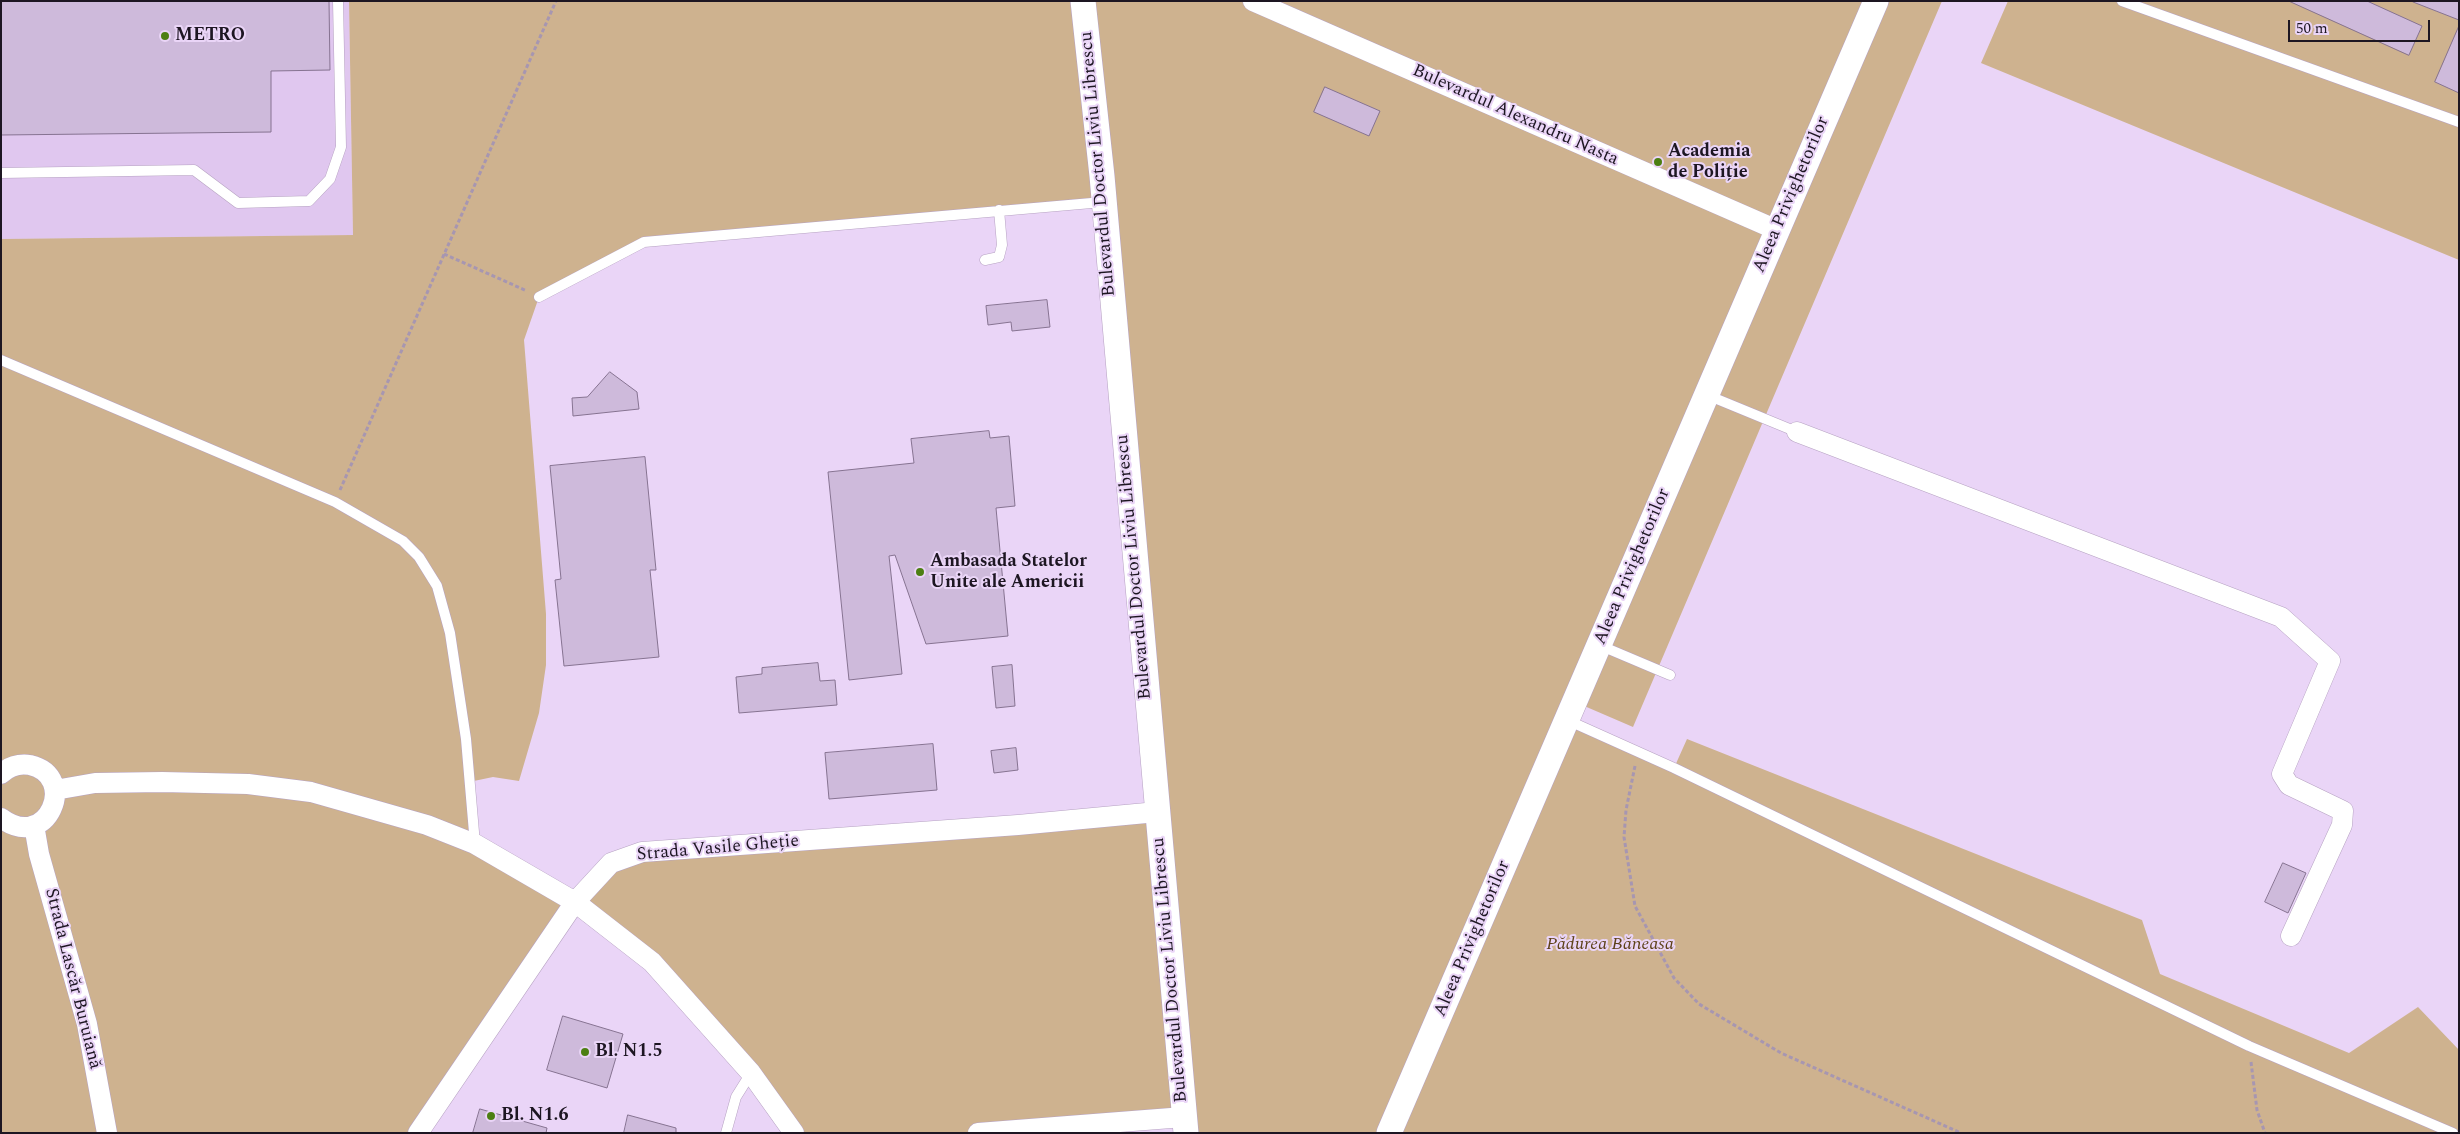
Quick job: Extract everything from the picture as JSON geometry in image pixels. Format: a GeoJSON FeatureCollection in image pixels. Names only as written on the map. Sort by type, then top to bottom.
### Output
{"type":"FeatureCollection","features":[{"type":"Feature","properties":{"kind":"street","name":"Bulevardul Doctor Liviu Librescu"},"geometry":{"type":"LineString","coordinates":[[1083,1],[1103,202],[1185,1125]]}},
{"type":"Feature","properties":{"kind":"street","name":"Bulevardul Alexandru Nasta"},"geometry":{"type":"LineString","coordinates":[[1253,1],[1777,230]]}},
{"type":"Feature","properties":{"kind":"street","name":"Aleea Privighetorilor"},"geometry":{"type":"LineString","coordinates":[[1389,1133],[1876,1]]}},
{"type":"Feature","properties":{"kind":"street"},"geometry":{"type":"LineString","coordinates":[[1797,432],[2281,618],[2330,661],[2282,774],[2289,785],[2343,811],[2342,825],[2291,936]]}},
{"type":"Feature","properties":{"kind":"street"},"geometry":{"type":"LineString","coordinates":[[1,774],[13,766],[21,765],[38,768],[49,777],[55,790],[53,808],[44,819],[34,826],[18,827],[1,818]]}},
{"type":"Feature","properties":{"kind":"street"},"geometry":{"type":"LineString","coordinates":[[55,790],[94,783],[162,782],[248,784],[300,790],[356,803],[427,824],[475,844],[575,902],[652,962],[750,1073],[794,1133]]}},
{"type":"Feature","properties":{"kind":"street","name":"Strada Vasile Gheție"},"geometry":{"type":"LineString","coordinates":[[418,1133],[575,902],[611,863],[642,852],[1018,825],[1157,812]]}},
{"type":"Feature","properties":{"kind":"street","name":"Strada Lascăr Buruiană"},"geometry":{"type":"LineString","coordinates":[[34,826],[39,854],[87,1024],[107,1133]]}},
{"type":"Feature","properties":{"kind":"street"},"geometry":{"type":"LineString","coordinates":[[978,1133],[1185,1125]]}},
{"type":"Feature","properties":{"kind":"lane"},"geometry":{"type":"LineString","coordinates":[[1,173],[194,170],[238,203],[309,201],[330,179],[341,147],[338,1]]}},
{"type":"Feature","properties":{"kind":"lane"},"geometry":{"type":"LineString","coordinates":[[2122,1],[2459,122]]}},
{"type":"Feature","properties":{"kind":"lane"},"geometry":{"type":"LineString","coordinates":[[539,296],[644,242],[1103,202]]}},
{"type":"Feature","properties":{"kind":"lane"},"geometry":{"type":"LineString","coordinates":[[985,260],[999,257],[1002,245],[999,210]]}},
{"type":"Feature","properties":{"kind":"lane"},"geometry":{"type":"LineString","coordinates":[[1,360],[335,502],[403,541],[419,557],[437,586],[450,633],[466,739],[475,844]]}},
{"type":"Feature","properties":{"kind":"lane"},"geometry":{"type":"LineString","coordinates":[[1707,395],[1797,432]]}},
{"type":"Feature","properties":{"kind":"lane"},"geometry":{"type":"LineString","coordinates":[[1600,645],[1670,675]]}},
{"type":"Feature","properties":{"kind":"lane"},"geometry":{"type":"LineString","coordinates":[[1567,720],[1683,772],[2249,1046],[2453,1133]]}},
{"type":"Feature","properties":{"kind":"lane"},"geometry":{"type":"LineString","coordinates":[[726,1133],[736,1097],[750,1073]]}},
{"type":"Feature","properties":{"kind":"path"},"geometry":{"type":"LineString","coordinates":[[335,502],[556,1]]}},
{"type":"Feature","properties":{"kind":"path"},"geometry":{"type":"LineString","coordinates":[[444,254],[539,296]]}},
{"type":"Feature","properties":{"kind":"path"},"geometry":{"type":"LineString","coordinates":[[1637,753],[1626,810],[1624,837],[1630,877],[1635,906],[1674,978],[1700,1004],[1781,1053],[1961,1133]]}},
{"type":"Feature","properties":{"kind":"path"},"geometry":{"type":"LineString","coordinates":[[2249,1046],[2257,1110],[2265,1133]]}},
{"type":"Feature","properties":{"kind":"shaded area"},"geometry":{"type":"Polygon","coordinates":[[[1,1],[349,1],[353,235],[1,239],[1,1]]]}},
{"type":"Feature","properties":{"kind":"green space","name":"Pădurea Băneasa"},"geometry":{"type":"Polygon","coordinates":[[[349,1],[1942,1],[1633,727],[1575,702],[1567,720],[1674,768],[1687,739],[2142,920],[2160,974],[2349,1053],[2418,1007],[2459,1050],[2459,1133],[1186,1133],[1184,1117],[978,1133],[794,1133],[700,1014],[575,902],[418,1133],[1,1133],[1,361],[335,502],[1,360],[1,239],[353,235],[349,1]],[[1103,202],[644,242],[539,297],[524,340],[546,614],[546,665],[539,713],[519,781],[493,777],[469,782],[475,844],[575,902],[611,863],[1157,812],[1103,202]]]}},
{"type":"Feature","properties":{"kind":"green space"},"geometry":{"type":"Polygon","coordinates":[[[2008,1],[2459,1],[2459,260],[1981,63],[2008,1]]]}},
{"type":"Feature","properties":{"kind":"building","name":"METRO"},"geometry":{"type":"Polygon","coordinates":[[[1,1],[329,1],[330,70],[271,71],[271,132],[1,135],[1,1]]]}},
{"type":"Feature","properties":{"kind":"building"},"geometry":{"type":"Polygon","coordinates":[[[2289,1],[2367,1],[2422,26],[2409,55],[2289,1]]]}},
{"type":"Feature","properties":{"kind":"building"},"geometry":{"type":"Polygon","coordinates":[[[2459,1],[2459,20],[2413,2],[2459,1]]]}},
{"type":"Feature","properties":{"kind":"building"},"geometry":{"type":"Polygon","coordinates":[[[2459,26],[2459,93],[2435,82],[2459,26]]]}},
{"type":"Feature","properties":{"kind":"building"},"geometry":{"type":"Polygon","coordinates":[[[1325,87],[1380,111],[1369,136],[1314,112],[1325,87]]]}},
{"type":"Feature","properties":{"kind":"building"},"geometry":{"type":"Polygon","coordinates":[[[1047,300],[1050,327],[1012,331],[1011,322],[988,325],[986,306],[1047,300]]]}},
{"type":"Feature","properties":{"kind":"building"},"geometry":{"type":"Polygon","coordinates":[[[610,372],[637,392],[639,409],[573,416],[572,398],[587,397],[610,372]]]}},
{"type":"Feature","properties":{"kind":"building","name":"Ambasada Statelor Unite ale Americii"},"geometry":{"type":"Polygon","coordinates":[[[989,431],[990,438],[1009,436],[1015,506],[996,508],[1008,636],[926,644],[895,555],[889,556],[902,674],[849,680],[828,472],[914,463],[911,439],[989,431]]]}},
{"type":"Feature","properties":{"kind":"building"},"geometry":{"type":"Polygon","coordinates":[[[645,457],[656,570],[650,570],[659,657],[564,666],[555,580],[561,579],[550,466],[645,457]]]}},
{"type":"Feature","properties":{"kind":"building"},"geometry":{"type":"Polygon","coordinates":[[[818,663],[820,681],[835,680],[837,705],[739,713],[736,677],[762,674],[762,668],[818,663]]]}},
{"type":"Feature","properties":{"kind":"building"},"geometry":{"type":"Polygon","coordinates":[[[1012,665],[1015,706],[996,708],[992,667],[1012,665]]]}},
{"type":"Feature","properties":{"kind":"building"},"geometry":{"type":"Polygon","coordinates":[[[933,744],[937,790],[829,799],[825,753],[933,744]]]}},
{"type":"Feature","properties":{"kind":"building"},"geometry":{"type":"Polygon","coordinates":[[[1016,748],[1018,770],[994,773],[991,751],[1016,748]]]}},
{"type":"Feature","properties":{"kind":"building"},"geometry":{"type":"Polygon","coordinates":[[[2283,863],[2306,873],[2288,913],[2265,902],[2283,863]]]}},
{"type":"Feature","properties":{"kind":"building","name":"Bl. N1.5"},"geometry":{"type":"Polygon","coordinates":[[[563,1016],[623,1034],[607,1088],[547,1070],[563,1016]]]}},
{"type":"Feature","properties":{"kind":"building","name":"Bl. N1.6"},"geometry":{"type":"Polygon","coordinates":[[[480,1109],[547,1128],[546,1133],[473,1133],[480,1109]]]}},
{"type":"Feature","properties":{"kind":"building"},"geometry":{"type":"Polygon","coordinates":[[[628,1115],[676,1128],[676,1133],[624,1133],[628,1115]]]}},
{"type":"Feature","properties":{"kind":"place","name":"METRO"},"geometry":{"type":"Point","coordinates":[165,36]}},
{"type":"Feature","properties":{"kind":"place","name":"Academia de Poliție"},"geometry":{"type":"Point","coordinates":[1658,162]}},
{"type":"Feature","properties":{"kind":"place","name":"Ambasada Statelor Unite ale Americii"},"geometry":{"type":"Point","coordinates":[920,572]}},
{"type":"Feature","properties":{"kind":"place","name":"Bl. N1.5"},"geometry":{"type":"Point","coordinates":[585,1052]}},
{"type":"Feature","properties":{"kind":"place","name":"Bl. N1.6"},"geometry":{"type":"Point","coordinates":[491,1116]}}]}
